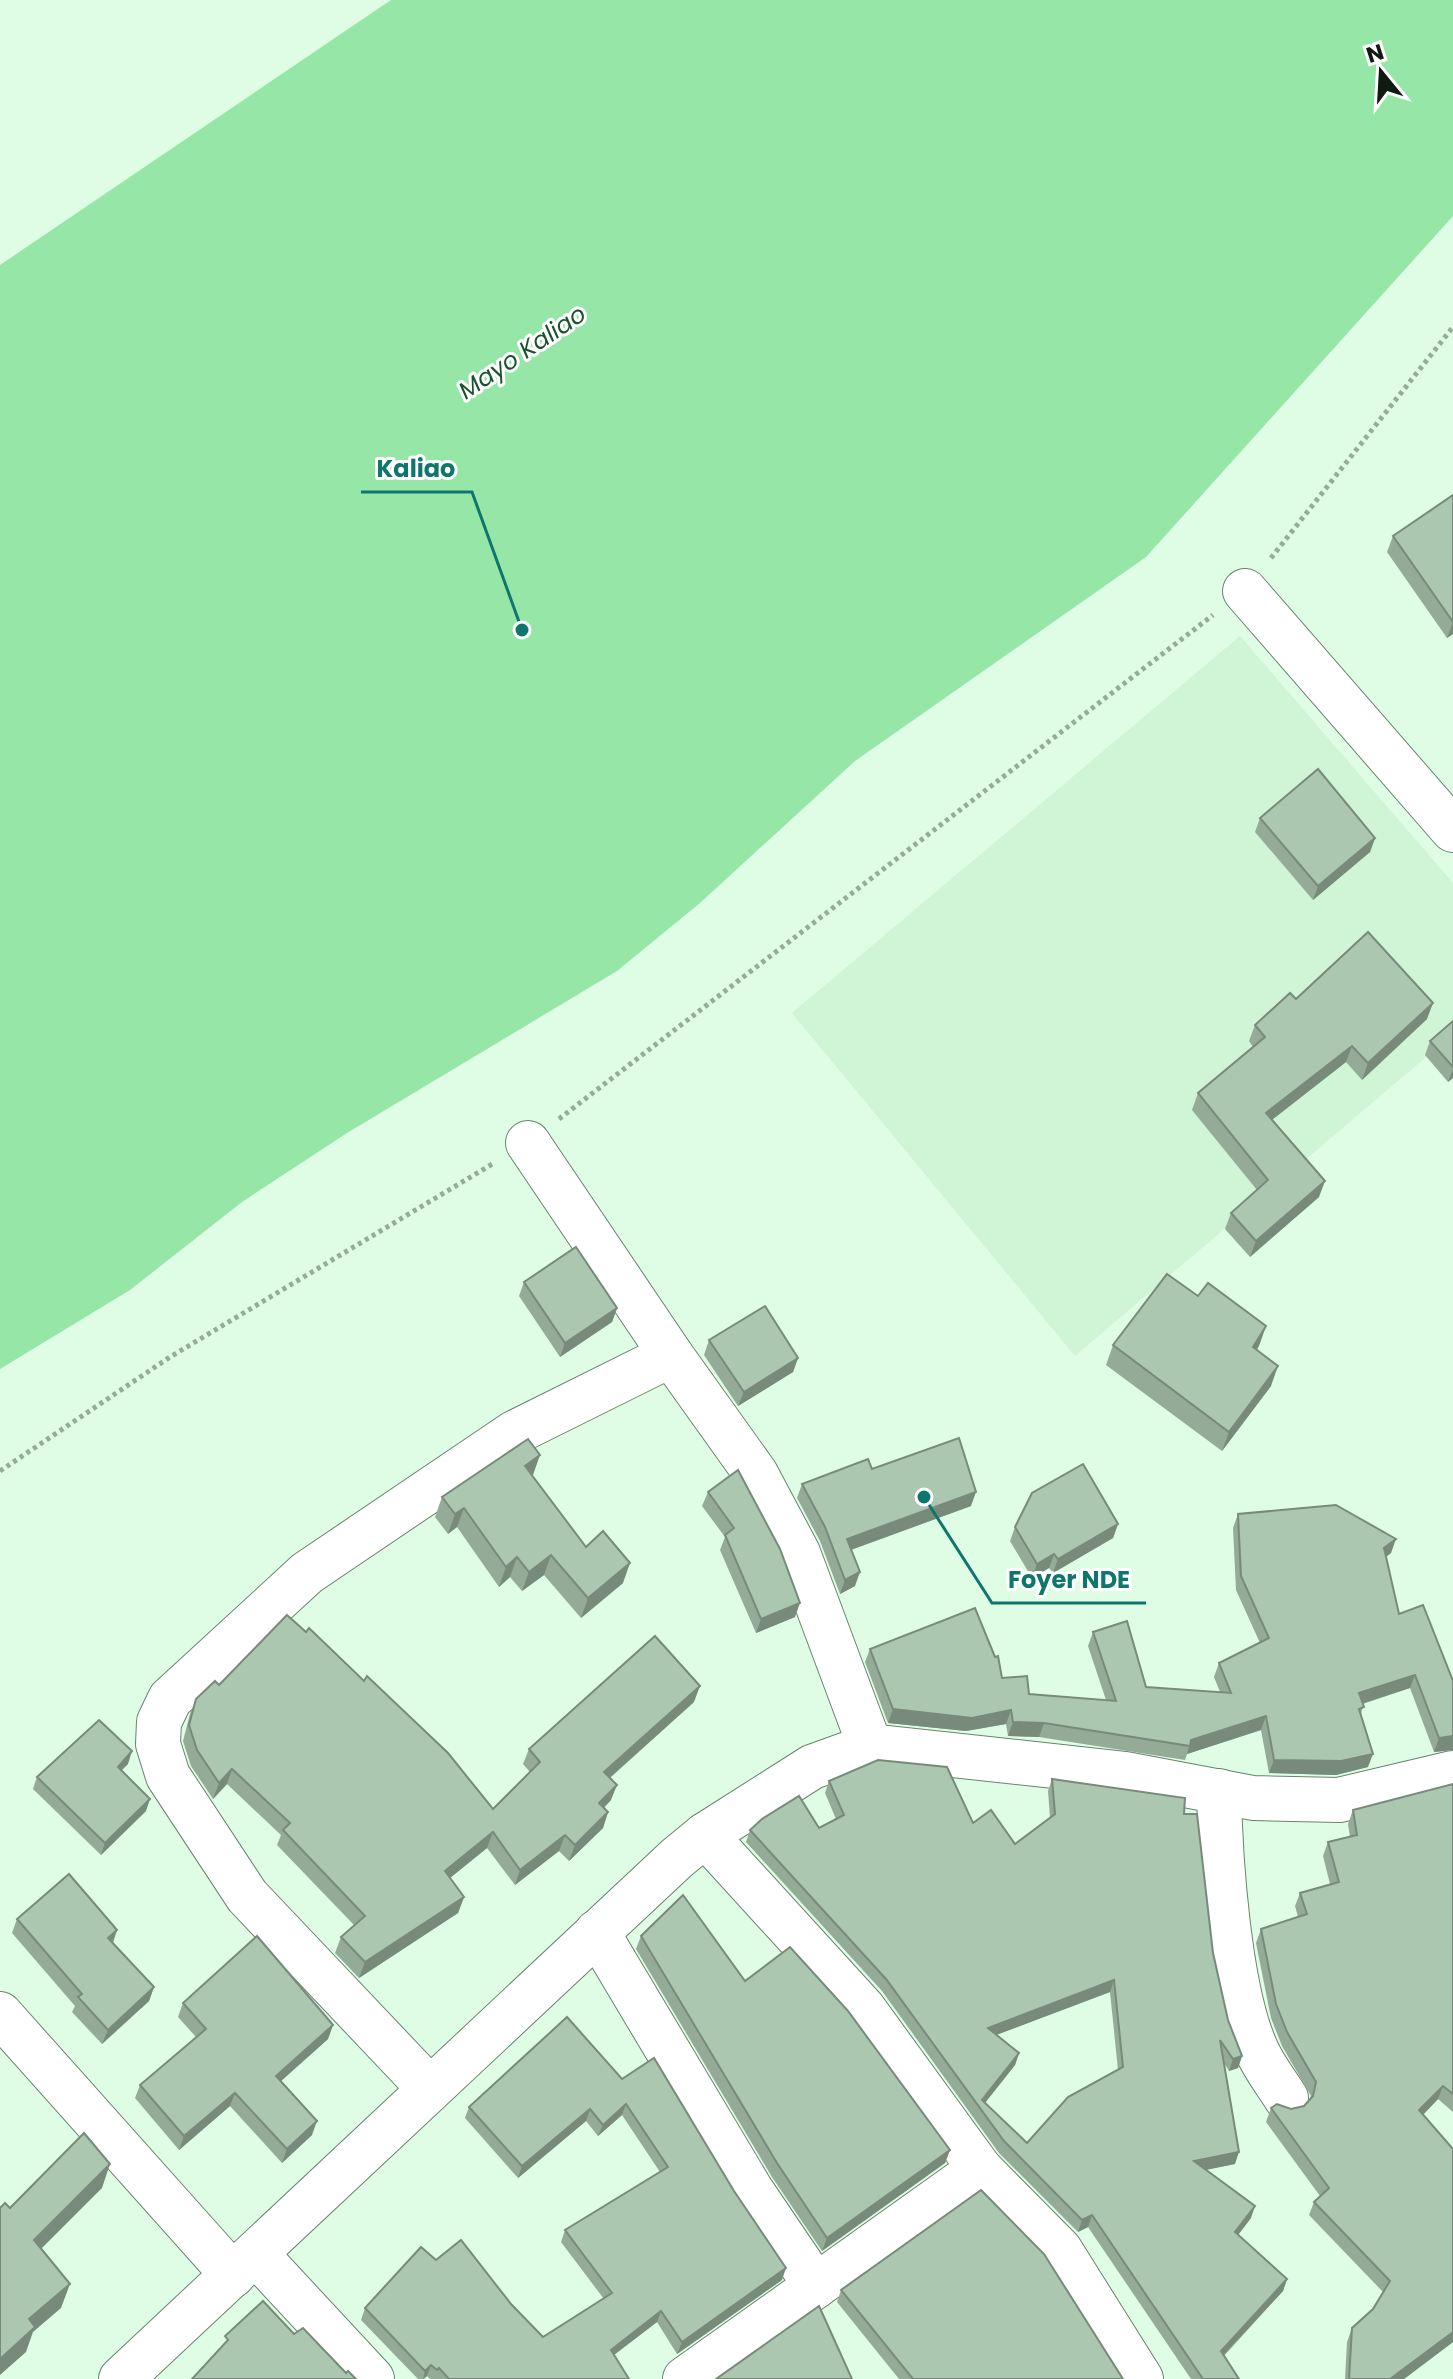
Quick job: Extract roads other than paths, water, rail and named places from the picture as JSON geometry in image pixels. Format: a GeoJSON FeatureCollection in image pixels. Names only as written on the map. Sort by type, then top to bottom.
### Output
{"type":"FeatureCollection","features":[{"type":"Feature","properties":{"kind":"street"},"geometry":{"type":"LineString","coordinates":[[1245,591],[1453,830]]}},
{"type":"Feature","properties":{"kind":"street"},"geometry":{"type":"LineString","coordinates":[[528,1143],[671,1355],[756,1474],[798,1553],[870,1746]]}},
{"type":"Feature","properties":{"kind":"street"},"geometry":{"type":"LineString","coordinates":[[430,2089],[247,1896],[168,1776],[158,1744],[159,1722],[170,1699],[307,1573],[514,1433],[671,1355]]}},
{"type":"Feature","properties":{"kind":"street"},"geometry":{"type":"LineString","coordinates":[[121,2379],[597,1932],[705,1835],[812,1767],[870,1746],[1126,1774],[1253,1798],[1339,1800],[1453,1773]]}},
{"type":"Feature","properties":{"kind":"street"},"geometry":{"type":"LineString","coordinates":[[1219,1791],[1221,1848],[1245,2016],[1257,2051],[1286,2098]]}},
{"type":"Feature","properties":{"kind":"street"},"geometry":{"type":"LineString","coordinates":[[705,1835],[863,2008],[980,2169],[1060,2250],[1141,2379]]}},
{"type":"Feature","properties":{"kind":"street"},"geometry":{"type":"LineString","coordinates":[[597,1932],[743,2177],[816,2286]]}},
{"type":"Feature","properties":{"kind":"street"},"geometry":{"type":"LineString","coordinates":[[0,2014],[245,2264],[372,2379]]}},
{"type":"Feature","properties":{"kind":"street"},"geometry":{"type":"LineString","coordinates":[[685,2379],[980,2169]]}},
{"type":"Feature","properties":{"kind":"water","name":"Mayo Kaliao"},"geometry":{"type":"Polygon","coordinates":[[[391,0],[1453,0],[1453,216],[1146,557],[855,761],[700,903],[617,971],[347,1133],[242,1202],[130,1290],[0,1369],[0,265],[391,0]]]}},
{"type":"Feature","properties":{"kind":"place","name":"Kaliao"},"geometry":{"type":"Point","coordinates":[522,630]}},
{"type":"Feature","properties":{"kind":"place","name":"Foyer NDE"},"geometry":{"type":"Point","coordinates":[924,1497]}}]}
